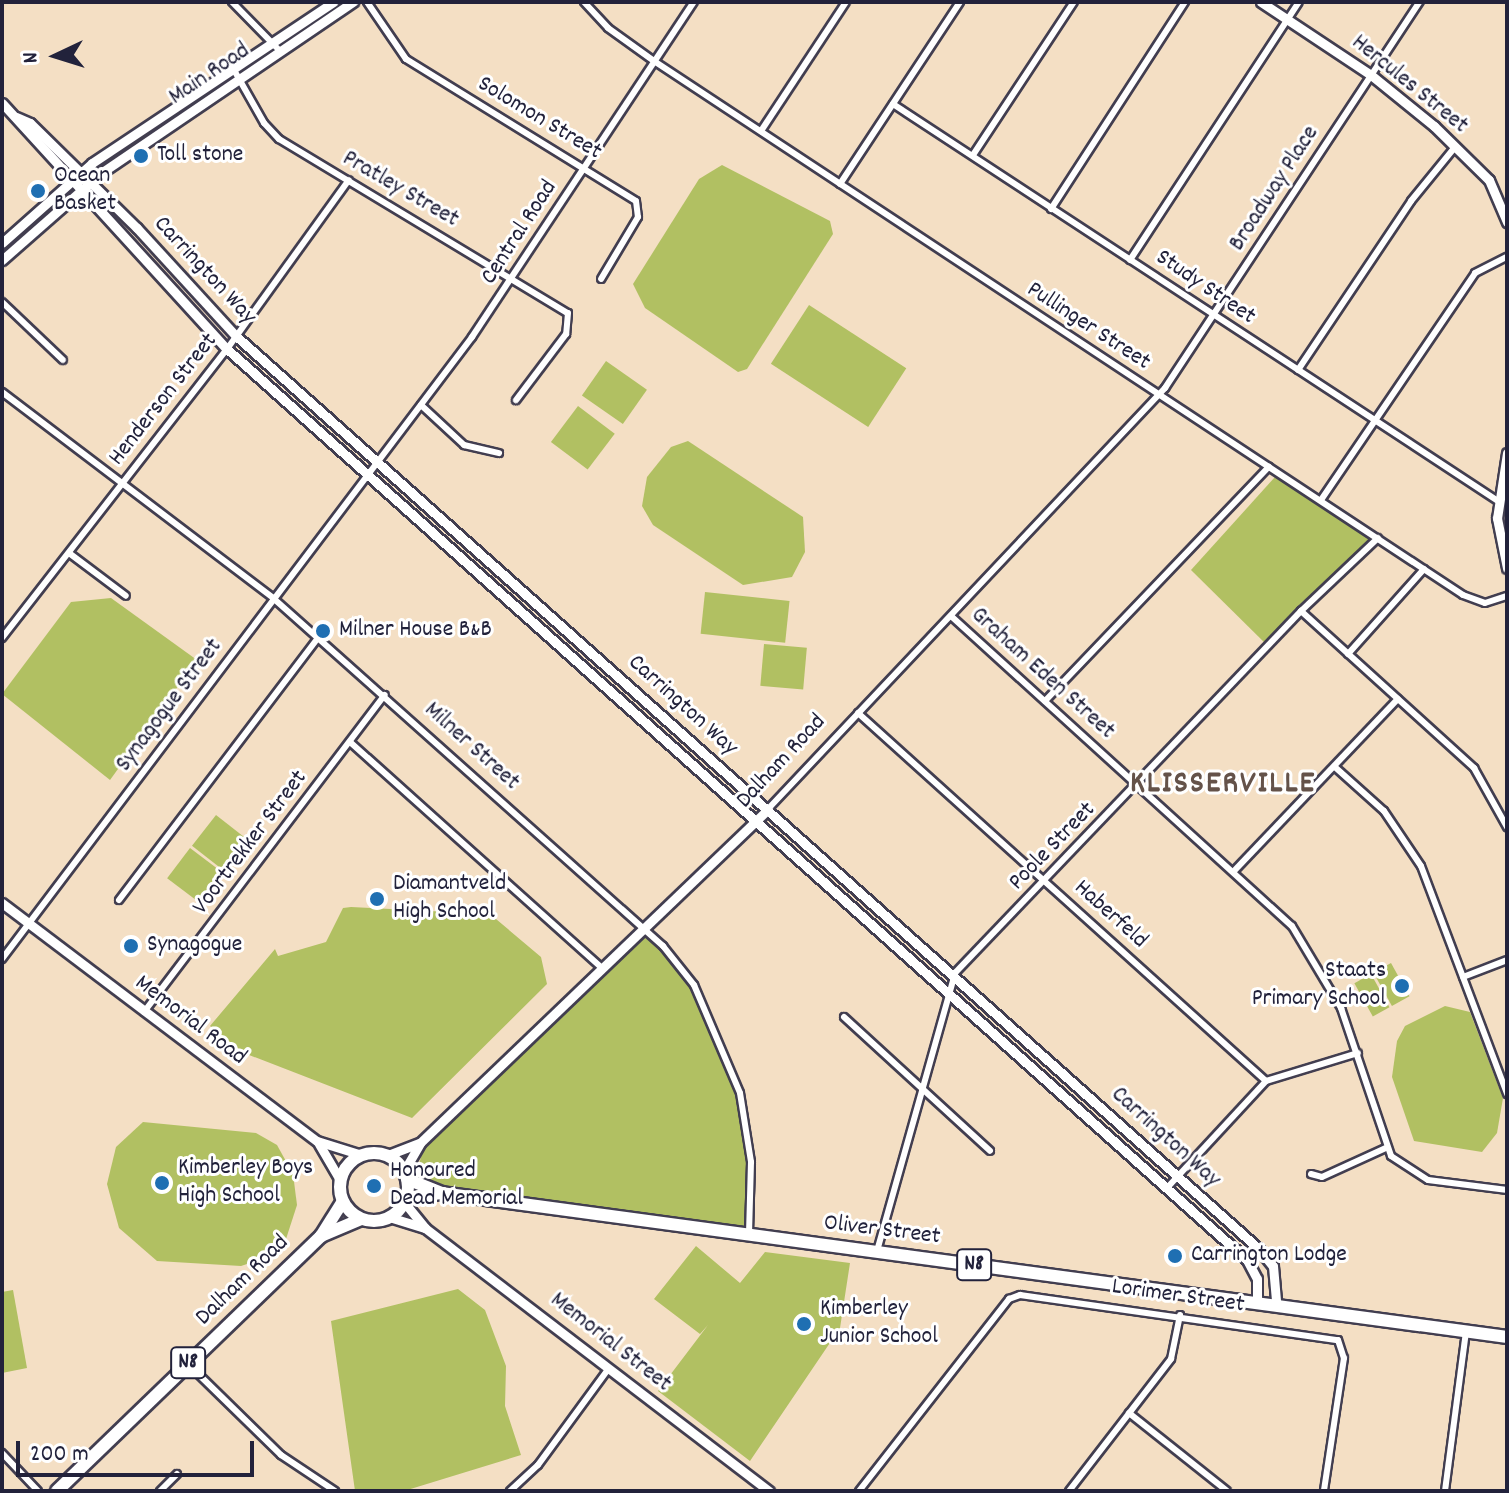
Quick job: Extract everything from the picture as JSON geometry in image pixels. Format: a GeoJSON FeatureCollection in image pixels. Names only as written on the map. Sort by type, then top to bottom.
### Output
{"type":"FeatureCollection","features":[{"type":"Feature","properties":{"kind":"highway"},"geometry":{"type":"LineString","coordinates":[[361,1219],[343,1201],[340,1180],[346,1167],[362,1155],[388,1155]]}},
{"type":"Feature","properties":{"kind":"highway","name":"N8"},"geometry":{"type":"LineString","coordinates":[[388,1155],[406,1175]]}},
{"type":"Feature","properties":{"kind":"highway","name":"Oliver Street"},"geometry":{"type":"LineString","coordinates":[[406,1175],[441,1193]]}},
{"type":"Feature","properties":{"kind":"highway"},"geometry":{"type":"LineString","coordinates":[[389,1217],[405,1200],[406,1175]]}},
{"type":"Feature","properties":{"kind":"highway","name":"Oliver Street"},"geometry":{"type":"LineString","coordinates":[[405,1200],[441,1193],[1507,1337]]}},
{"type":"Feature","properties":{"kind":"highway","name":"Dalham Road"},"geometry":{"type":"LineString","coordinates":[[57,1491],[321,1236],[343,1201]]}},
{"type":"Feature","properties":{"kind":"highway","name":"N8"},"geometry":{"type":"LineString","coordinates":[[361,1219],[389,1217]]}},
{"type":"Feature","properties":{"kind":"highway","name":"Dalham Road"},"geometry":{"type":"LineString","coordinates":[[321,1236],[361,1219]]}},
{"type":"Feature","properties":{"kind":"street"},"geometry":{"type":"LineString","coordinates":[[232,2],[281,52]]}},
{"type":"Feature","properties":{"kind":"street","name":"Main Road"},"geometry":{"type":"LineString","coordinates":[[2,260],[89,182],[333,2]]}},
{"type":"Feature","properties":{"kind":"street","name":"Main Road"},"geometry":{"type":"LineString","coordinates":[[2,243],[81,173],[237,75],[281,52],[353,2]]}},
{"type":"Feature","properties":{"kind":"street","name":"Solomon Street"},"geometry":{"type":"LineString","coordinates":[[367,2],[406,59],[585,167],[638,206],[638,217],[601,279]]}},
{"type":"Feature","properties":{"kind":"street","name":"Pullinger Street"},"geometry":{"type":"LineString","coordinates":[[584,2],[608,28],[654,61],[1475,602],[1507,596]]}},
{"type":"Feature","properties":{"kind":"street","name":"Central Road"},"geometry":{"type":"LineString","coordinates":[[366,475],[513,278],[694,2]]}},
{"type":"Feature","properties":{"kind":"street"},"geometry":{"type":"LineString","coordinates":[[761,131],[846,2]]}},
{"type":"Feature","properties":{"kind":"street"},"geometry":{"type":"LineString","coordinates":[[840,184],[960,2]]}},
{"type":"Feature","properties":{"kind":"street"},"geometry":{"type":"LineString","coordinates":[[973,155],[1074,2]]}},
{"type":"Feature","properties":{"kind":"street"},"geometry":{"type":"LineString","coordinates":[[1051,209],[1185,2]]}},
{"type":"Feature","properties":{"kind":"street","name":"Hercules Street"},"geometry":{"type":"LineString","coordinates":[[1261,2],[1371,75],[1455,147],[1489,180],[1507,222]]}},
{"type":"Feature","properties":{"kind":"street"},"geometry":{"type":"LineString","coordinates":[[1130,260],[1299,2]]}},
{"type":"Feature","properties":{"kind":"street","name":"Broadway Place"},"geometry":{"type":"LineString","coordinates":[[1159,395],[1420,2]]}},
{"type":"Feature","properties":{"kind":"street","name":"Pratley Street"},"geometry":{"type":"LineString","coordinates":[[237,75],[264,123],[279,139],[513,278],[569,319],[566,334],[516,400]]}},
{"type":"Feature","properties":{"kind":"street"},"geometry":{"type":"LineString","coordinates":[[2,103],[16,117]]}},
{"type":"Feature","properties":{"kind":"street","name":"Study Street"},"geometry":{"type":"LineString","coordinates":[[893,104],[1498,501]]}},
{"type":"Feature","properties":{"kind":"street","name":"Carrington Way"},"geometry":{"type":"LineString","coordinates":[[16,117],[30,123],[81,173],[236,336],[955,973],[1266,1255],[1275,1273],[1276,1304]]}},
{"type":"Feature","properties":{"kind":"street","name":"Carrington Way"},"geometry":{"type":"LineString","coordinates":[[16,117],[227,349],[1247,1260],[1257,1279],[1257,1302]]}},
{"type":"Feature","properties":{"kind":"street"},"geometry":{"type":"LineString","coordinates":[[1298,370],[1397,220],[1455,147]]}},
{"type":"Feature","properties":{"kind":"street","name":"Henderson Street"},"geometry":{"type":"LineString","coordinates":[[2,638],[227,349],[349,180]]}},
{"type":"Feature","properties":{"kind":"street"},"geometry":{"type":"LineString","coordinates":[[1321,500],[1475,273],[1507,257]]}},
{"type":"Feature","properties":{"kind":"street"},"geometry":{"type":"LineString","coordinates":[[2,302],[63,360]]}},
{"type":"Feature","properties":{"kind":"street","name":"Milner Street"},"geometry":{"type":"LineString","coordinates":[[2,392],[273,598],[646,928],[694,985],[731,1066],[751,1162],[748,1236]]}},
{"type":"Feature","properties":{"kind":"street","name":"Dalham Road"},"geometry":{"type":"LineString","coordinates":[[388,1155],[420,1143],[757,821],[1159,395]]}},
{"type":"Feature","properties":{"kind":"street"},"geometry":{"type":"LineString","coordinates":[[421,405],[464,445],[499,453]]}},
{"type":"Feature","properties":{"kind":"street"},"geometry":{"type":"LineString","coordinates":[[1507,453],[1498,501],[1507,568]]}},
{"type":"Feature","properties":{"kind":"street"},"geometry":{"type":"LineString","coordinates":[[1045,701],[1269,467]]}},
{"type":"Feature","properties":{"kind":"street","name":"Synagogue Street"},"geometry":{"type":"LineString","coordinates":[[2,959],[366,475]]}},
{"type":"Feature","properties":{"kind":"street","name":"Poole Street"},"geometry":{"type":"LineString","coordinates":[[877,1251],[946,991],[955,973],[1139,785],[1301,611],[1378,538]]}},
{"type":"Feature","properties":{"kind":"street"},"geometry":{"type":"LineString","coordinates":[[69,553],[126,596]]}},
{"type":"Feature","properties":{"kind":"street"},"geometry":{"type":"LineString","coordinates":[[1348,654],[1424,569]]}},
{"type":"Feature","properties":{"kind":"street"},"geometry":{"type":"LineString","coordinates":[[1301,611],[1474,768],[1507,827]]}},
{"type":"Feature","properties":{"kind":"street","name":"Graham Eden Street"},"geometry":{"type":"LineString","coordinates":[[951,616],[1235,870],[1292,926],[1319,963],[1358,1053],[1386,1148]]}},
{"type":"Feature","properties":{"kind":"street"},"geometry":{"type":"LineString","coordinates":[[2,622],[9,628]]}},
{"type":"Feature","properties":{"kind":"street"},"geometry":{"type":"LineString","coordinates":[[119,900],[318,638]]}},
{"type":"Feature","properties":{"kind":"street","name":"Voortrekker Street"},"geometry":{"type":"LineString","coordinates":[[144,1012],[385,695]]}},
{"type":"Feature","properties":{"kind":"street"},"geometry":{"type":"LineString","coordinates":[[1235,870],[1336,768],[1398,699]]}},
{"type":"Feature","properties":{"kind":"street","name":"Haberfeld"},"geometry":{"type":"LineString","coordinates":[[858,713],[1266,1081]]}},
{"type":"Feature","properties":{"kind":"street"},"geometry":{"type":"LineString","coordinates":[[350,742],[604,970]]}},
{"type":"Feature","properties":{"kind":"street"},"geometry":{"type":"LineString","coordinates":[[1336,768],[1384,811],[1414,852],[1507,1094]]}},
{"type":"Feature","properties":{"kind":"street","name":"Memorial Road"},"geometry":{"type":"LineString","coordinates":[[2,903],[317,1141],[362,1155]]}},
{"type":"Feature","properties":{"kind":"street"},"geometry":{"type":"LineString","coordinates":[[1463,977],[1507,960]]}},
{"type":"Feature","properties":{"kind":"street"},"geometry":{"type":"LineString","coordinates":[[844,1017],[990,1151]]}},
{"type":"Feature","properties":{"kind":"street"},"geometry":{"type":"LineString","coordinates":[[1166,1189],[1266,1081],[1358,1053]]}},
{"type":"Feature","properties":{"kind":"street"},"geometry":{"type":"LineString","coordinates":[[317,1141],[340,1180]]}},
{"type":"Feature","properties":{"kind":"street","name":"Dalham Road"},"geometry":{"type":"LineString","coordinates":[[406,1175],[420,1143]]}},
{"type":"Feature","properties":{"kind":"street"},"geometry":{"type":"LineString","coordinates":[[1311,1174],[1322,1177],[1386,1148],[1403,1167],[1428,1180],[1507,1190]]}},
{"type":"Feature","properties":{"kind":"street","name":"Memorial Street"},"geometry":{"type":"LineString","coordinates":[[405,1200],[425,1228],[769,1491]]}},
{"type":"Feature","properties":{"kind":"street","name":"Memorial Street"},"geometry":{"type":"LineString","coordinates":[[389,1217],[425,1228]]}},
{"type":"Feature","properties":{"kind":"street","name":"Lorimer Street"},"geometry":{"type":"LineString","coordinates":[[859,1491],[1009,1299],[1023,1295],[1322,1335],[1341,1345],[1344,1358],[1324,1491]]}},
{"type":"Feature","properties":{"kind":"street"},"geometry":{"type":"LineString","coordinates":[[1069,1491],[1171,1359],[1180,1315]]}},
{"type":"Feature","properties":{"kind":"street"},"geometry":{"type":"LineString","coordinates":[[1445,1491],[1466,1331]]}},
{"type":"Feature","properties":{"kind":"street"},"geometry":{"type":"LineString","coordinates":[[188,1364],[281,1455],[335,1491]]}},
{"type":"Feature","properties":{"kind":"street"},"geometry":{"type":"LineString","coordinates":[[510,1491],[538,1465],[609,1368]]}},
{"type":"Feature","properties":{"kind":"street"},"geometry":{"type":"LineString","coordinates":[[1129,1413],[1227,1491]]}},
{"type":"Feature","properties":{"kind":"street"},"geometry":{"type":"LineString","coordinates":[[2,1453],[38,1491]]}},
{"type":"Feature","properties":{"kind":"street"},"geometry":{"type":"LineString","coordinates":[[160,1491],[177,1474]]}},
{"type":"Feature","properties":{"kind":"green space"},"geometry":{"type":"Polygon","coordinates":[[[722,165],[830,221],[833,234],[747,369],[738,372],[645,308],[633,284],[699,179],[722,165]]]}},
{"type":"Feature","properties":{"kind":"green space"},"geometry":{"type":"Polygon","coordinates":[[[809,305],[906,368],[868,427],[771,364],[809,305]]]}},
{"type":"Feature","properties":{"kind":"green space"},"geometry":{"type":"Polygon","coordinates":[[[606,361],[647,390],[623,424],[582,395],[606,361]]]}},
{"type":"Feature","properties":{"kind":"green space"},"geometry":{"type":"Polygon","coordinates":[[[578,406],[615,434],[588,470],[551,442],[578,406]]]}},
{"type":"Feature","properties":{"kind":"green space"},"geometry":{"type":"Polygon","coordinates":[[[688,441],[803,517],[805,552],[792,577],[743,585],[653,525],[642,506],[647,477],[671,447],[688,441]]]}},
{"type":"Feature","properties":{"kind":"green space"},"geometry":{"type":"Polygon","coordinates":[[[1275,477],[1372,540],[1271,649],[1191,570],[1275,477]]]}},
{"type":"Feature","properties":{"kind":"green space"},"geometry":{"type":"Polygon","coordinates":[[[705,592],[790,601],[785,643],[701,634],[705,592]]]}},
{"type":"Feature","properties":{"kind":"green space"},"geometry":{"type":"Polygon","coordinates":[[[111,598],[197,660],[110,780],[2,694],[71,602],[111,598]]]}},
{"type":"Feature","properties":{"kind":"green space"},"geometry":{"type":"Polygon","coordinates":[[[764,644],[807,648],[803,690],[760,686],[764,644]]]}},
{"type":"Feature","properties":{"kind":"green space"},"geometry":{"type":"Polygon","coordinates":[[[216,815],[250,841],[226,872],[192,846],[216,815]]]}},
{"type":"Feature","properties":{"kind":"green space"},"geometry":{"type":"Polygon","coordinates":[[[190,848],[225,874],[202,905],[167,878],[190,848]]]}},
{"type":"Feature","properties":{"kind":"green space"},"geometry":{"type":"Polygon","coordinates":[[[343,908],[490,914],[541,957],[547,984],[412,1118],[244,1053],[210,1026],[275,949],[278,956],[326,942],[343,908]]]}},
{"type":"Feature","properties":{"kind":"green space"},"geometry":{"type":"Polygon","coordinates":[[[647,929],[694,984],[726,1049],[739,1086],[749,1164],[748,1229],[434,1189],[417,1172],[424,1145],[647,929]]]}},
{"type":"Feature","properties":{"kind":"green space"},"geometry":{"type":"Polygon","coordinates":[[[1391,963],[1409,996],[1392,1006],[1374,973],[1391,963]]]}},
{"type":"Feature","properties":{"kind":"green space"},"geometry":{"type":"Polygon","coordinates":[[[1371,974],[1389,1007],[1373,1016],[1354,983],[1371,974]]]}},
{"type":"Feature","properties":{"kind":"green space"},"geometry":{"type":"Polygon","coordinates":[[[1445,1006],[1470,1012],[1503,1098],[1497,1133],[1482,1152],[1414,1141],[1392,1077],[1397,1041],[1405,1026],[1445,1006]]]}},
{"type":"Feature","properties":{"kind":"green space"},"geometry":{"type":"Polygon","coordinates":[[[143,1122],[256,1133],[277,1145],[293,1174],[297,1205],[286,1239],[262,1259],[241,1266],[157,1261],[119,1228],[107,1184],[116,1147],[143,1122]]]}},
{"type":"Feature","properties":{"kind":"green space"},"geometry":{"type":"Polygon","coordinates":[[[696,1246],[740,1283],[765,1252],[850,1263],[840,1328],[750,1461],[658,1391],[708,1325],[700,1334],[654,1299],[696,1246]]]}},
{"type":"Feature","properties":{"kind":"green space"},"geometry":{"type":"Polygon","coordinates":[[[458,1289],[485,1310],[506,1366],[505,1406],[521,1455],[404,1491],[355,1491],[331,1321],[458,1289]]]}},
{"type":"Feature","properties":{"kind":"green space"},"geometry":{"type":"Polygon","coordinates":[[[13,1290],[27,1368],[2,1373],[2,1292],[13,1290]]]}},
{"type":"Feature","properties":{"kind":"place","name":"Toll stone"},"geometry":{"type":"Point","coordinates":[141,156]}},
{"type":"Feature","properties":{"kind":"place","name":"Ocean Basket"},"geometry":{"type":"Point","coordinates":[38,191]}},
{"type":"Feature","properties":{"kind":"place","name":"Milner House B&B"},"geometry":{"type":"Point","coordinates":[323,631]}},
{"type":"Feature","properties":{"kind":"place","name":"Diamantveld High School"},"geometry":{"type":"Point","coordinates":[377,899]}},
{"type":"Feature","properties":{"kind":"place","name":"Synagogue"},"geometry":{"type":"Point","coordinates":[131,946]}},
{"type":"Feature","properties":{"kind":"place","name":"Staats Primary School"},"geometry":{"type":"Point","coordinates":[1402,986]}},
{"type":"Feature","properties":{"kind":"place","name":"Kimberley Boys High School"},"geometry":{"type":"Point","coordinates":[162,1183]}},
{"type":"Feature","properties":{"kind":"place","name":"Honoured Dead Memorial"},"geometry":{"type":"Point","coordinates":[374,1186]}},
{"type":"Feature","properties":{"kind":"place","name":"Carrington Lodge"},"geometry":{"type":"Point","coordinates":[1175,1256]}},
{"type":"Feature","properties":{"kind":"place","name":"Kimberley Junior School"},"geometry":{"type":"Point","coordinates":[804,1324]}},
{"type":"Feature","properties":{"kind":"district","name":"KLISSERVILLE"},"geometry":{"type":"Point","coordinates":[1223,785]}}]}
